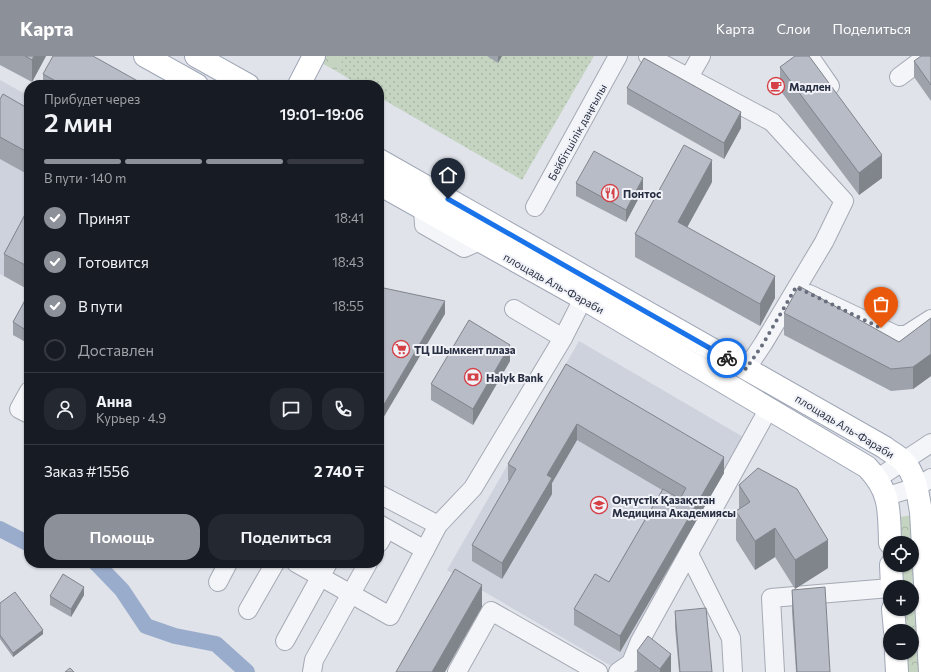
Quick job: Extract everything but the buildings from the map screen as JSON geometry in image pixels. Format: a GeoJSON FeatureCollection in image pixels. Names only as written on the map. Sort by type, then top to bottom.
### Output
{"type":"FeatureCollection","features":[{"type":"Feature","properties":{"kind":"main road"},"geometry":{"type":"LineString","coordinates":[[145,56],[189,80]]}},
{"type":"Feature","properties":{"kind":"main road"},"geometry":{"type":"LineString","coordinates":[[302,80],[314,56]]}},
{"type":"Feature","properties":{"kind":"main road"},"geometry":{"type":"LineString","coordinates":[[203,60],[239,80]]}},
{"type":"Feature","properties":{"kind":"main road","name":"площадь Аль-Фараби"},"geometry":{"type":"LineString","coordinates":[[384,163],[588,290],[769,408],[867,467],[882,487]]}},
{"type":"Feature","properties":{"kind":"main road","name":"площадь Аль-Фараби"},"geometry":{"type":"LineString","coordinates":[[384,187],[480,241],[588,290],[746,369],[884,447],[904,462],[912,474],[924,483],[921,512],[930,672]]}},
{"type":"Feature","properties":{"kind":"main road"},"geometry":{"type":"LineString","coordinates":[[882,487],[889,536]]}},
{"type":"Feature","properties":{"kind":"main road"},"geometry":{"type":"LineString","coordinates":[[896,660],[897,672]]}},
{"type":"Feature","properties":{"kind":"street","name":"Бейбітшілік даңғылы"},"geometry":{"type":"LineString","coordinates":[[535,207],[618,56]]}},
{"type":"Feature","properties":{"kind":"street"},"geometry":{"type":"LineString","coordinates":[[648,56],[689,76],[772,122],[844,201],[824,242],[763,344],[746,369]]}},
{"type":"Feature","properties":{"kind":"street"},"geometry":{"type":"LineString","coordinates":[[689,76],[700,56]]}},
{"type":"Feature","properties":{"kind":"street"},"geometry":{"type":"LineString","coordinates":[[805,56],[812,60],[838,97]]}},
{"type":"Feature","properties":{"kind":"street"},"geometry":{"type":"LineString","coordinates":[[899,77],[927,56]]}},
{"type":"Feature","properties":{"kind":"street"},"geometry":{"type":"LineString","coordinates":[[199,80],[203,60]]}},
{"type":"Feature","properties":{"kind":"street"},"geometry":{"type":"LineString","coordinates":[[796,287],[896,335],[906,335],[931,319]]}},
{"type":"Feature","properties":{"kind":"street"},"geometry":{"type":"LineString","coordinates":[[285,641],[324,570],[351,594],[390,616],[438,525],[473,488],[563,338],[588,290]]}},
{"type":"Feature","properties":{"kind":"street"},"geometry":{"type":"LineString","coordinates":[[514,309],[563,338]]}},
{"type":"Feature","properties":{"kind":"street"},"geometry":{"type":"LineString","coordinates":[[24,400],[19,409],[24,412]]}},
{"type":"Feature","properties":{"kind":"street"},"geometry":{"type":"LineString","coordinates":[[618,672],[631,663],[640,641],[769,408]]}},
{"type":"Feature","properties":{"kind":"street"},"geometry":{"type":"LineString","coordinates":[[882,487],[904,462],[931,443]]}},
{"type":"Feature","properties":{"kind":"street"},"geometry":{"type":"LineString","coordinates":[[882,487],[924,483]]}},
{"type":"Feature","properties":{"kind":"street"},"geometry":{"type":"LineString","coordinates":[[384,497],[438,525]]}},
{"type":"Feature","properties":{"kind":"street"},"geometry":{"type":"LineString","coordinates":[[384,533],[425,550]]}},
{"type":"Feature","properties":{"kind":"street"},"geometry":{"type":"LineString","coordinates":[[688,554],[731,638],[733,672]]}},
{"type":"Feature","properties":{"kind":"street"},"geometry":{"type":"LineString","coordinates":[[218,582],[225,568]]}},
{"type":"Feature","properties":{"kind":"street"},"geometry":{"type":"LineString","coordinates":[[248,610],[272,568]]}},
{"type":"Feature","properties":{"kind":"street"},"geometry":{"type":"LineString","coordinates":[[313,666],[365,568]]}},
{"type":"Feature","properties":{"kind":"street"},"geometry":{"type":"LineString","coordinates":[[775,672],[771,598],[883,588]]}},
{"type":"Feature","properties":{"kind":"street"},"geometry":{"type":"LineString","coordinates":[[456,672],[491,611],[598,672]]}},
{"type":"Feature","properties":{"kind":"shaded area"},"geometry":{"type":"Polygon","coordinates":[[[0,80],[24,93],[24,287],[0,274],[0,80]]]}},
{"type":"Feature","properties":{"kind":"shaded area","name":"Оңтүстік Қазақстан Медицина Академиясы"},"geometry":{"type":"Polygon","coordinates":[[[579,341],[750,441],[618,670],[447,570],[579,341]]]}},
{"type":"Feature","properties":{"kind":"green space"},"geometry":{"type":"Polygon","coordinates":[[[319,56],[345,56],[336,71],[316,60],[319,56]]]}},
{"type":"Feature","properties":{"kind":"green space"},"geometry":{"type":"Polygon","coordinates":[[[345,56],[487,56],[498,62],[502,56],[594,56],[522,180],[384,100],[384,80],[351,80],[336,71],[345,56]]]}},
{"type":"Feature","properties":{"kind":"green space"},"geometry":{"type":"Polygon","coordinates":[[[914,515],[915,536],[893,536],[892,518],[914,515]]]}},
{"type":"Feature","properties":{"kind":"green space"},"geometry":{"type":"Polygon","coordinates":[[[894,572],[918,572],[918,580],[895,580],[894,572]]]}},
{"type":"Feature","properties":{"kind":"green space"},"geometry":{"type":"Polygon","coordinates":[[[919,594],[924,672],[900,672],[899,660],[919,660],[919,624],[897,624],[897,616],[919,616],[919,594]]]}},
{"type":"Feature","properties":{"kind":"waterway"},"geometry":{"type":"LineString","coordinates":[[0,529],[24,541]]}},
{"type":"Feature","properties":{"kind":"waterway"},"geometry":{"type":"LineString","coordinates":[[101,568],[122,590],[146,626],[175,636],[216,644],[247,672]]}},
{"type":"Feature","properties":{"kind":"way so far"},"geometry":{"type":"LineString","coordinates":[[727,358],[746,369],[763,344],[796,287],[881,328]]}},
{"type":"Feature","properties":{"kind":"place","name":"Мадлен"},"geometry":{"type":"Point","coordinates":[776,86]}},
{"type":"Feature","properties":{"kind":"place","name":"Понтос"},"geometry":{"type":"Point","coordinates":[610,193]}},
{"type":"Feature","properties":{"kind":"place","name":"ТЦ Шымкент плаза"},"geometry":{"type":"Point","coordinates":[401,349]}},
{"type":"Feature","properties":{"kind":"place","name":"Halyk Bank"},"geometry":{"type":"Point","coordinates":[473,377]}},
{"type":"Feature","properties":{"kind":"place","name":"Оңтүстік Қазақстан Медицина Академиясы"},"geometry":{"type":"Point","coordinates":[599,505]}},
{"type":"Feature","properties":{"kind":"route"},"geometry":{"type":"LineString","coordinates":[[448,199],[727,358]]}}]}
